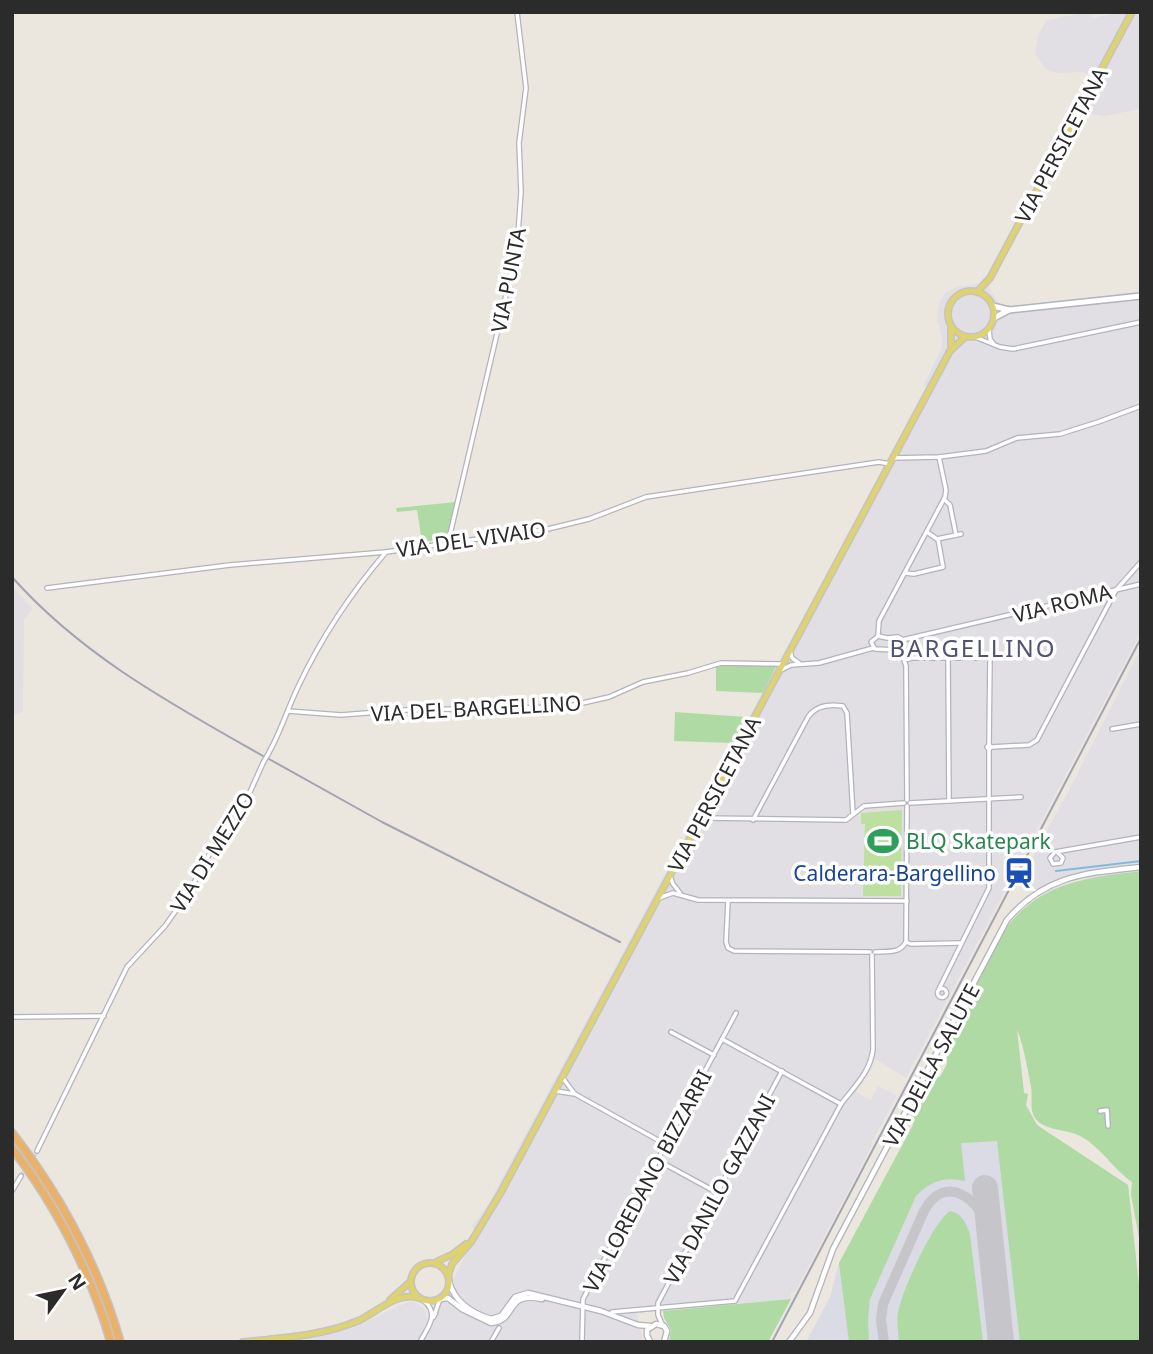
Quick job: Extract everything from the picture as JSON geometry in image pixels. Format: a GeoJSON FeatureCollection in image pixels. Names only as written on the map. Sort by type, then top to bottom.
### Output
{"type":"FeatureCollection","features":[{"type":"Feature","properties":{"kind":"highway"},"geometry":{"type":"LineString","coordinates":[[12,1133],[51,1188],[83,1245],[102,1288],[120,1342]]}},
{"type":"Feature","properties":{"kind":"highway"},"geometry":{"type":"LineString","coordinates":[[12,1148],[42,1190],[70,1239],[90,1280],[111,1342]]}},
{"type":"Feature","properties":{"kind":"main road","name":"VIA PERSICETANA"},"geometry":{"type":"LineString","coordinates":[[977,292],[990,278],[1132,12]]}},
{"type":"Feature","properties":{"kind":"main road","name":"VIA PERSICETANA"},"geometry":{"type":"LineString","coordinates":[[986,297],[990,278]]}},
{"type":"Feature","properties":{"kind":"main road"},"geometry":{"type":"LineString","coordinates":[[963,292],[977,292],[986,297],[993,306],[994,318],[989,329],[975,337],[965,337],[951,327],[947,313],[952,300],[963,292]]}},
{"type":"Feature","properties":{"kind":"main road"},"geometry":{"type":"LineString","coordinates":[[993,306],[1009,310],[1141,296]]}},
{"type":"Feature","properties":{"kind":"main road"},"geometry":{"type":"LineString","coordinates":[[994,318],[1009,310]]}},
{"type":"Feature","properties":{"kind":"main road","name":"VIA PERSICETANA"},"geometry":{"type":"LineString","coordinates":[[950,351],[951,327]]}},
{"type":"Feature","properties":{"kind":"main road","name":"VIA PERSICETANA"},"geometry":{"type":"LineString","coordinates":[[449,1279],[452,1264],[476,1235],[537,1124],[950,351],[965,337]]}},
{"type":"Feature","properties":{"kind":"main road","name":"VIA PERSICETANA"},"geometry":{"type":"LineString","coordinates":[[434,1263],[453,1254],[476,1235]]}},
{"type":"Feature","properties":{"kind":"main road"},"geometry":{"type":"LineString","coordinates":[[243,1342],[328,1330],[358,1320],[407,1296],[422,1299],[440,1299],[447,1291],[449,1279],[444,1269],[434,1263],[419,1266],[412,1272],[412,1291],[422,1299]]}},
{"type":"Feature","properties":{"kind":"main road"},"geometry":{"type":"LineString","coordinates":[[382,1307],[410,1282]]}},
{"type":"Feature","properties":{"kind":"street","name":"VIA PUNTA"},"geometry":{"type":"LineString","coordinates":[[448,543],[517,248],[521,192],[519,143],[526,88],[517,12]]}},
{"type":"Feature","properties":{"kind":"street"},"geometry":{"type":"LineString","coordinates":[[975,337],[1013,349],[1141,322]]}},
{"type":"Feature","properties":{"kind":"street"},"geometry":{"type":"LineString","coordinates":[[989,329],[990,339],[995,345]]}},
{"type":"Feature","properties":{"kind":"street","name":"VIA DEL VIVAIO"},"geometry":{"type":"LineString","coordinates":[[47,588],[230,565],[386,552],[548,529],[589,519],[646,497],[879,462],[986,451],[1017,438],[1060,434],[1141,406]]}},
{"type":"Feature","properties":{"kind":"street"},"geometry":{"type":"LineString","coordinates":[[878,636],[879,621],[944,499],[946,490],[939,457]]}},
{"type":"Feature","properties":{"kind":"street"},"geometry":{"type":"LineString","coordinates":[[927,532],[938,539],[959,534],[950,505],[944,499]]}},
{"type":"Feature","properties":{"kind":"street"},"geometry":{"type":"LineString","coordinates":[[905,573],[914,574],[943,567],[938,539]]}},
{"type":"Feature","properties":{"kind":"street","name":"VIA DI MEZZO"},"geometry":{"type":"LineString","coordinates":[[37,1152],[127,967],[164,926],[189,892],[231,814],[250,792],[297,688],[334,620],[386,552]]}},
{"type":"Feature","properties":{"kind":"street"},"geometry":{"type":"LineString","coordinates":[[990,747],[1029,746],[1037,740],[1116,590],[1141,562]]}},
{"type":"Feature","properties":{"kind":"street","name":"VIA ROMA"},"geometry":{"type":"LineString","coordinates":[[902,640],[1141,584]]}},
{"type":"Feature","properties":{"kind":"street"},"geometry":{"type":"LineString","coordinates":[[780,671],[791,665],[819,663],[873,648],[897,650],[901,648],[902,640],[898,637],[878,636],[872,639],[873,648]]}},
{"type":"Feature","properties":{"kind":"street"},"geometry":{"type":"LineString","coordinates":[[728,900],[726,942],[728,948],[734,951],[871,954],[902,948],[906,942],[906,666],[897,650]]}},
{"type":"Feature","properties":{"kind":"street"},"geometry":{"type":"LineString","coordinates":[[790,651],[795,662],[801,664]]}},
{"type":"Feature","properties":{"kind":"street"},"geometry":{"type":"LineString","coordinates":[[948,658],[949,801]]}},
{"type":"Feature","properties":{"kind":"street"},"geometry":{"type":"LineString","coordinates":[[904,660],[990,658],[989,888],[939,989]]}},
{"type":"Feature","properties":{"kind":"street","name":"VIA DEL BARGELLINO"},"geometry":{"type":"LineString","coordinates":[[288,711],[341,715],[405,710],[565,708],[609,697],[643,681],[688,673],[715,664],[784,664]]}},
{"type":"Feature","properties":{"kind":"street"},"geometry":{"type":"LineString","coordinates":[[752,820],[808,717],[815,709],[828,706],[843,706],[846,713],[853,814]]}},
{"type":"Feature","properties":{"kind":"street"},"geometry":{"type":"LineString","coordinates":[[1112,729],[1141,724]]}},
{"type":"Feature","properties":{"kind":"street"},"geometry":{"type":"LineString","coordinates":[[702,818],[846,820],[864,806],[1021,797]]}},
{"type":"Feature","properties":{"kind":"street"},"geometry":{"type":"LineString","coordinates":[[1068,850],[1061,863],[1053,864],[1051,856],[1057,852],[1068,850],[1141,837]]}},
{"type":"Feature","properties":{"kind":"street"},"geometry":{"type":"LineString","coordinates":[[1057,852],[1063,857]]}},
{"type":"Feature","properties":{"kind":"street","name":"VIA DELLA SALUTE"},"geometry":{"type":"LineString","coordinates":[[789,1342],[810,1312],[833,1249],[1007,920],[1030,897],[1062,879],[1080,874],[1141,867]]}},
{"type":"Feature","properties":{"kind":"street"},"geometry":{"type":"LineString","coordinates":[[670,876],[682,894]]}},
{"type":"Feature","properties":{"kind":"street"},"geometry":{"type":"LineString","coordinates":[[659,898],[669,893],[698,900],[906,901]]}},
{"type":"Feature","properties":{"kind":"street"},"geometry":{"type":"LineString","coordinates":[[906,942],[961,943]]}},
{"type":"Feature","properties":{"kind":"street"},"geometry":{"type":"LineString","coordinates":[[612,1312],[735,1301],[841,1104],[860,1082],[872,1055],[871,954]]}},
{"type":"Feature","properties":{"kind":"street","name":"VIA LOREDANO BIZZARRI"},"geometry":{"type":"LineString","coordinates":[[582,1307],[583,1299],[736,1013]]}},
{"type":"Feature","properties":{"kind":"street"},"geometry":{"type":"LineString","coordinates":[[12,1017],[104,1016]]}},
{"type":"Feature","properties":{"kind":"street","name":"VIA LOREDANO BIZZARRI"},"geometry":{"type":"LineString","coordinates":[[671,1032],[714,1055]]}},
{"type":"Feature","properties":{"kind":"street"},"geometry":{"type":"LineString","coordinates":[[722,1039],[841,1104]]}},
{"type":"Feature","properties":{"kind":"street","name":"VIA DANILO GAZZANI"},"geometry":{"type":"LineString","coordinates":[[657,1307],[782,1071]]}},
{"type":"Feature","properties":{"kind":"street"},"geometry":{"type":"LineString","coordinates":[[561,1075],[575,1094]]}},
{"type":"Feature","properties":{"kind":"street"},"geometry":{"type":"LineString","coordinates":[[553,1091],[575,1094],[665,1144]]}},
{"type":"Feature","properties":{"kind":"street"},"geometry":{"type":"LineString","coordinates":[[1100,1111],[1107,1110],[1108,1126]]}},
{"type":"Feature","properties":{"kind":"street"},"geometry":{"type":"LineString","coordinates":[[657,1160],[717,1193]]}},
{"type":"Feature","properties":{"kind":"street"},"geometry":{"type":"LineString","coordinates":[[12,1191],[21,1176]]}},
{"type":"Feature","properties":{"kind":"street"},"geometry":{"type":"LineString","coordinates":[[449,1279],[452,1291],[460,1302],[491,1319],[501,1317],[513,1299],[523,1293],[532,1293],[638,1325],[662,1324]]}},
{"type":"Feature","properties":{"kind":"street"},"geometry":{"type":"LineString","coordinates":[[420,1342],[440,1299],[448,1298],[462,1309],[491,1323],[505,1318],[513,1304],[522,1298],[530,1296],[563,1302]]}},
{"type":"Feature","properties":{"kind":"street"},"geometry":{"type":"LineString","coordinates":[[422,1299],[432,1308],[434,1315]]}},
{"type":"Feature","properties":{"kind":"street"},"geometry":{"type":"LineString","coordinates":[[582,1307],[582,1342]]}},
{"type":"Feature","properties":{"kind":"street"},"geometry":{"type":"LineString","coordinates":[[657,1307],[658,1315],[667,1331],[664,1342]]}},
{"type":"Feature","properties":{"kind":"street"},"geometry":{"type":"LineString","coordinates":[[647,1335],[658,1315]]}},
{"type":"Feature","properties":{"kind":"street"},"geometry":{"type":"LineString","coordinates":[[638,1325],[650,1342]]}},
{"type":"Feature","properties":{"kind":"street"},"geometry":{"type":"LineString","coordinates":[[491,1342],[499,1328]]}},
{"type":"Feature","properties":{"kind":"shaded area"},"geometry":{"type":"Polygon","coordinates":[[[1089,12],[1093,18],[1123,12],[1141,12],[1141,109],[1104,116],[1082,112],[1095,82],[1091,76],[1083,72],[1057,73],[1045,69],[1035,53],[1039,33],[1047,20],[1089,12]]]}},
{"type":"Feature","properties":{"kind":"shaded area"},"geometry":{"type":"Polygon","coordinates":[[[983,278],[1003,308],[1141,291],[1141,632],[906,1078],[875,1059],[856,1092],[871,1100],[878,1086],[897,1095],[795,1292],[791,1292],[791,1299],[637,1313],[643,1342],[298,1342],[353,1328],[407,1302],[414,1302],[424,1308],[427,1311],[426,1316],[432,1320],[476,1235],[472,1226],[486,1208],[777,665],[796,645],[935,385],[923,387],[941,349],[942,339],[937,317],[940,301],[946,292],[981,282],[983,278]]]}},
{"type":"Feature","properties":{"kind":"shaded area"},"geometry":{"type":"Polygon","coordinates":[[[12,587],[33,609],[24,619],[23,712],[12,714],[12,587]]]}},
{"type":"Feature","properties":{"kind":"shaded area"},"geometry":{"type":"Polygon","coordinates":[[[1141,648],[1141,871],[1071,881],[1038,898],[1021,878],[1141,648]]]}},
{"type":"Feature","properties":{"kind":"shaded area"},"geometry":{"type":"Polygon","coordinates":[[[1017,1028],[1024,1093],[1028,1094],[1026,1105],[1032,1120],[1128,1185],[1141,1304],[1141,1342],[806,1342],[830,1297],[839,1263],[913,1125],[909,1119],[947,1064],[946,1045],[1017,1028]]]}},
{"type":"Feature","properties":{"kind":"green space"},"geometry":{"type":"Polygon","coordinates":[[[456,502],[447,539],[422,542],[417,510],[397,512],[396,508],[456,502]]]}},
{"type":"Feature","properties":{"kind":"green space"},"geometry":{"type":"Polygon","coordinates":[[[729,664],[777,665],[763,693],[716,691],[716,667],[729,664]]]}},
{"type":"Feature","properties":{"kind":"green space"},"geometry":{"type":"Polygon","coordinates":[[[675,712],[746,717],[733,743],[674,741],[675,712]]]}},
{"type":"Feature","properties":{"kind":"green space","name":"BLQ Skatepark"},"geometry":{"type":"Polygon","coordinates":[[[902,810],[901,896],[863,896],[865,824],[861,824],[861,813],[902,810]]]}},
{"type":"Feature","properties":{"kind":"green space"},"geometry":{"type":"Polygon","coordinates":[[[1141,871],[1141,1248],[1131,1195],[1132,1182],[1087,1141],[1075,1134],[1050,1128],[1035,1118],[1027,1065],[1017,1030],[1024,1093],[1028,1094],[1026,1105],[1037,1125],[1128,1185],[1141,1304],[1141,1342],[1020,1342],[997,1141],[961,1143],[965,1181],[938,1181],[916,1196],[870,1299],[869,1342],[849,1342],[839,1263],[913,1125],[909,1119],[947,1064],[946,1045],[1004,931],[1032,902],[1048,892],[1082,880],[1141,871]]]}},
{"type":"Feature","properties":{"kind":"green space"},"geometry":{"type":"Polygon","coordinates":[[[951,1211],[963,1219],[970,1234],[983,1342],[899,1342],[898,1312],[907,1286],[920,1255],[937,1226],[951,1211]]]}},
{"type":"Feature","properties":{"kind":"green space"},"geometry":{"type":"Polygon","coordinates":[[[791,1299],[768,1342],[669,1342],[671,1330],[663,1311],[791,1299]]]}},
{"type":"Feature","properties":{"kind":"waterway"},"geometry":{"type":"LineString","coordinates":[[1056,871],[1141,861]]}},
{"type":"Feature","properties":{"kind":"taxiway"},"geometry":{"type":"LineString","coordinates":[[884,1342],[881,1320],[883,1304],[924,1211],[932,1199],[942,1193],[961,1194],[978,1208],[989,1230]]}},
{"type":"Feature","properties":{"kind":"runway"},"geometry":{"type":"LineString","coordinates":[[985,1188],[1001,1342]]}},
{"type":"Feature","properties":{"kind":"tunnel"},"geometry":{"type":"LineString","coordinates":[[21,1176],[37,1151]]}},
{"type":"Feature","properties":{"kind":"railway"},"geometry":{"type":"LineString","coordinates":[[12,577],[39,605],[98,655],[162,698],[263,756]]}},
{"type":"Feature","properties":{"kind":"railway"},"geometry":{"type":"LineString","coordinates":[[772,1342],[1141,638]]}},
{"type":"Feature","properties":{"kind":"railway"},"geometry":{"type":"LineString","coordinates":[[269,759],[382,822],[620,942]]}},
{"type":"Feature","properties":{"kind":"place","name":"BLQ Skatepark"},"geometry":{"type":"Point","coordinates":[883,841]}},
{"type":"Feature","properties":{"kind":"place","name":"Calderara-Bargellino"},"geometry":{"type":"Point","coordinates":[1019,873]}},
{"type":"Feature","properties":{"kind":"district","name":"BARGELLINO"},"geometry":{"type":"Point","coordinates":[973,647]}}]}
